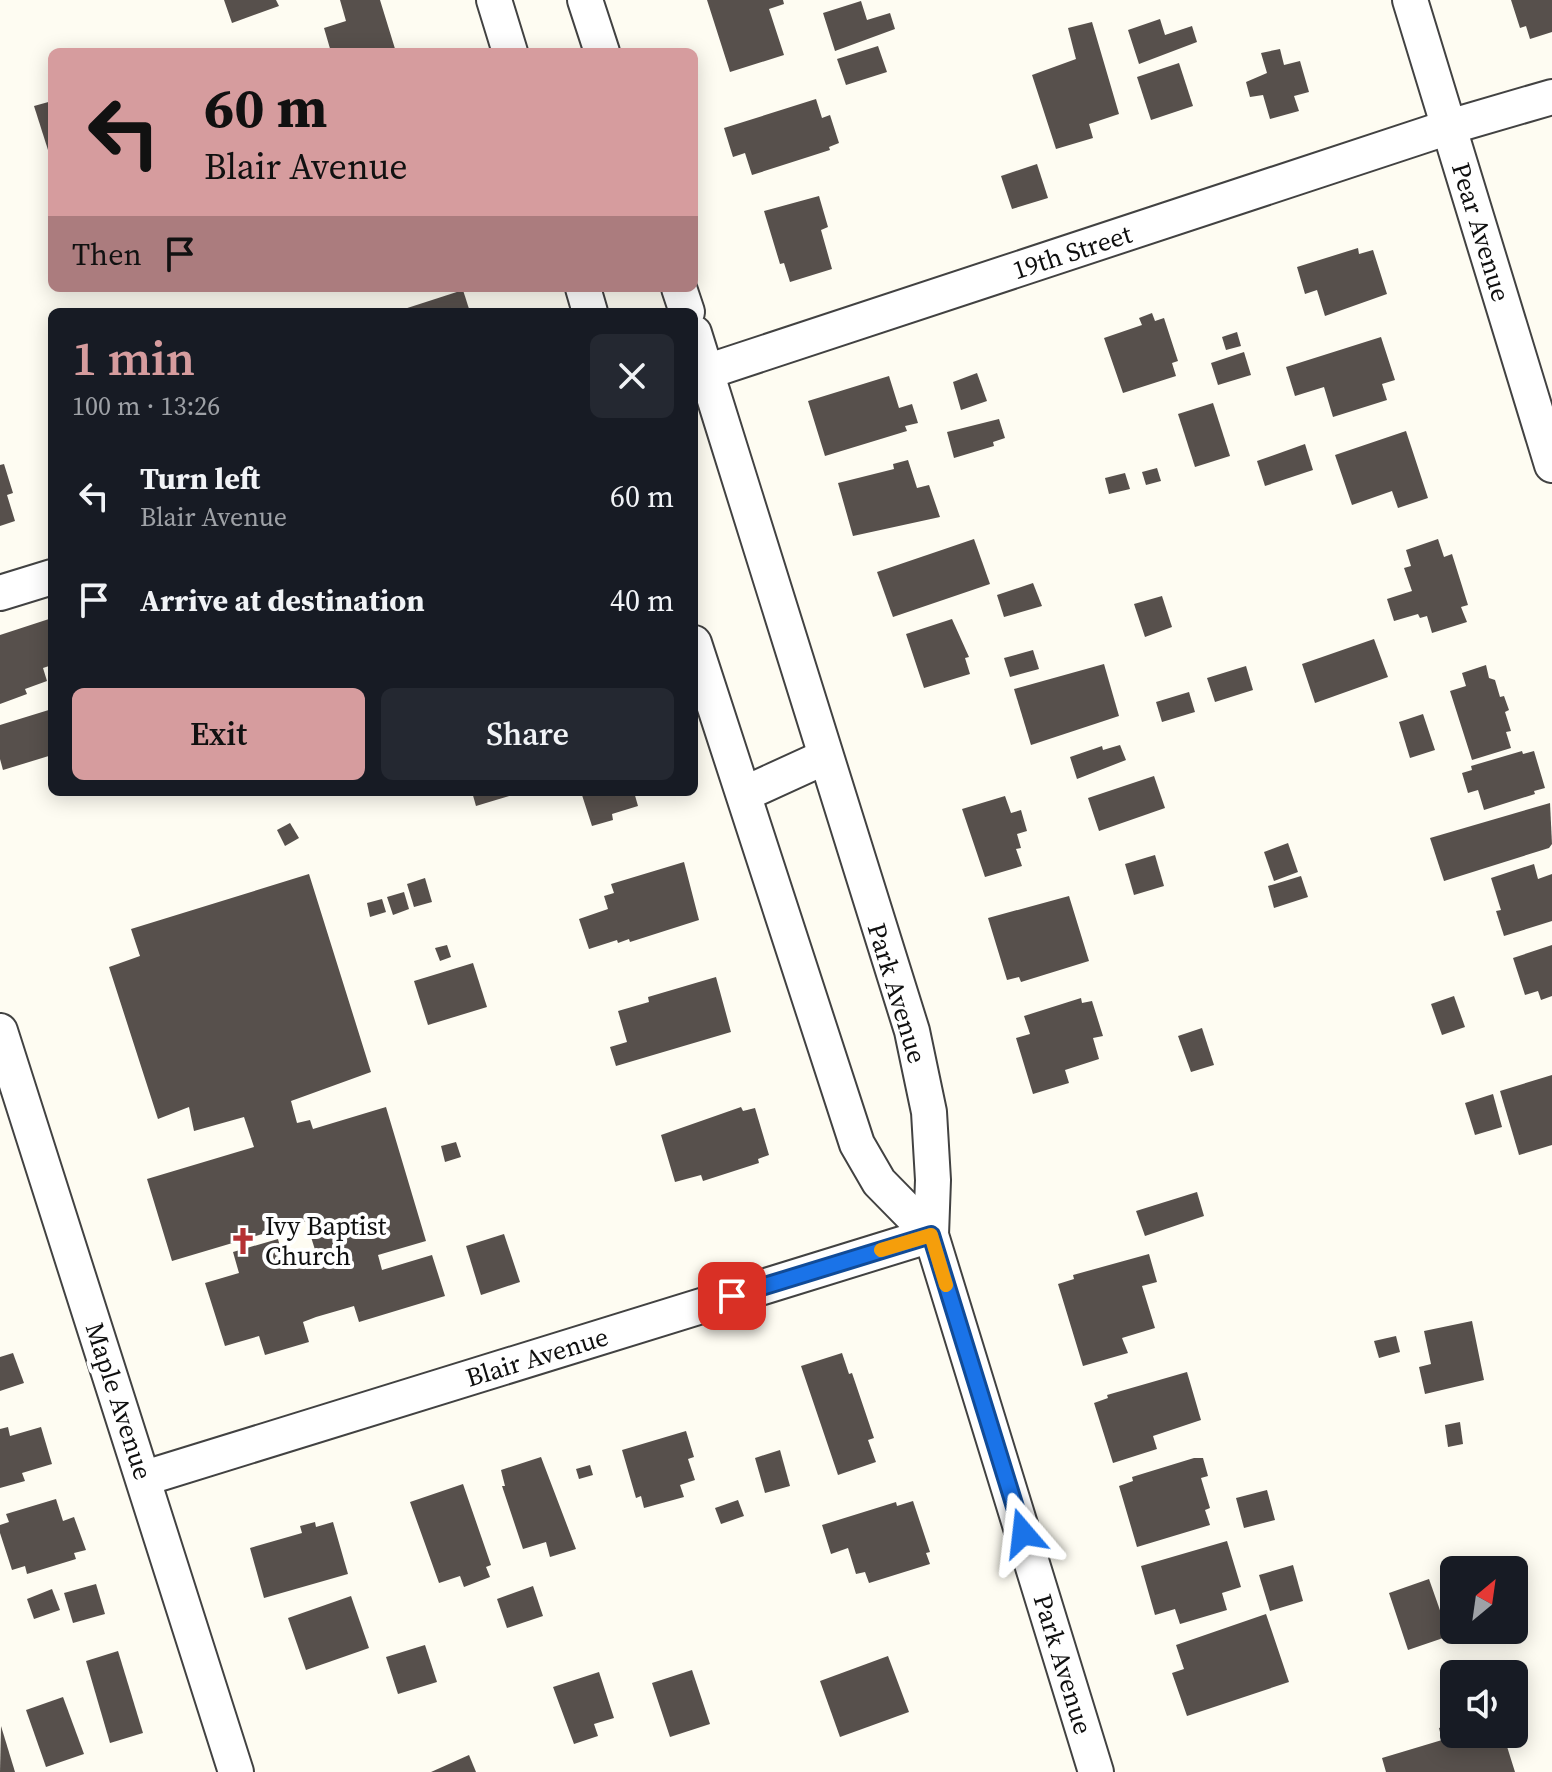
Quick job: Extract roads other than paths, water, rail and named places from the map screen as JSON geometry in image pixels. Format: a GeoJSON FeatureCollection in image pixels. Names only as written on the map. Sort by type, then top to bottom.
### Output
{"type":"FeatureCollection","features":[{"type":"Feature","properties":{"kind":"street"},"geometry":{"type":"LineString","coordinates":[[494,0],[509,48]]}},
{"type":"Feature","properties":{"kind":"street"},"geometry":{"type":"LineString","coordinates":[[585,0],[601,48]]}},
{"type":"Feature","properties":{"kind":"street","name":"Pear Avenue"},"geometry":{"type":"LineString","coordinates":[[1410,0],[1552,465]]}},
{"type":"Feature","properties":{"kind":"street","name":"19th Street"},"geometry":{"type":"LineString","coordinates":[[700,374],[1449,127],[1552,97]]}},
{"type":"Feature","properties":{"kind":"street","name":"Park Avenue"},"geometry":{"type":"LineString","coordinates":[[700,374],[912,1031],[929,1112],[933,1180],[931,1235],[1096,1772]]}},
{"type":"Feature","properties":{"kind":"street"},"geometry":{"type":"LineString","coordinates":[[0,593],[48,578]]}},
{"type":"Feature","properties":{"kind":"street","name":"Park Avenue"},"geometry":{"type":"LineString","coordinates":[[698,655],[857,1144],[879,1182],[931,1235]]}},
{"type":"Feature","properties":{"kind":"street"},"geometry":{"type":"LineString","coordinates":[[744,794],[825,757]]}},
{"type":"Feature","properties":{"kind":"street","name":"Maple Avenue"},"geometry":{"type":"LineString","coordinates":[[0,1031],[145,1478],[236,1772]]}},
{"type":"Feature","properties":{"kind":"street","name":"Blair Avenue"},"geometry":{"type":"LineString","coordinates":[[145,1478],[931,1235]]}},
{"type":"Feature","properties":{"kind":"place","name":"Ivy Baptist Church"},"geometry":{"type":"Point","coordinates":[243,1241]}}]}
